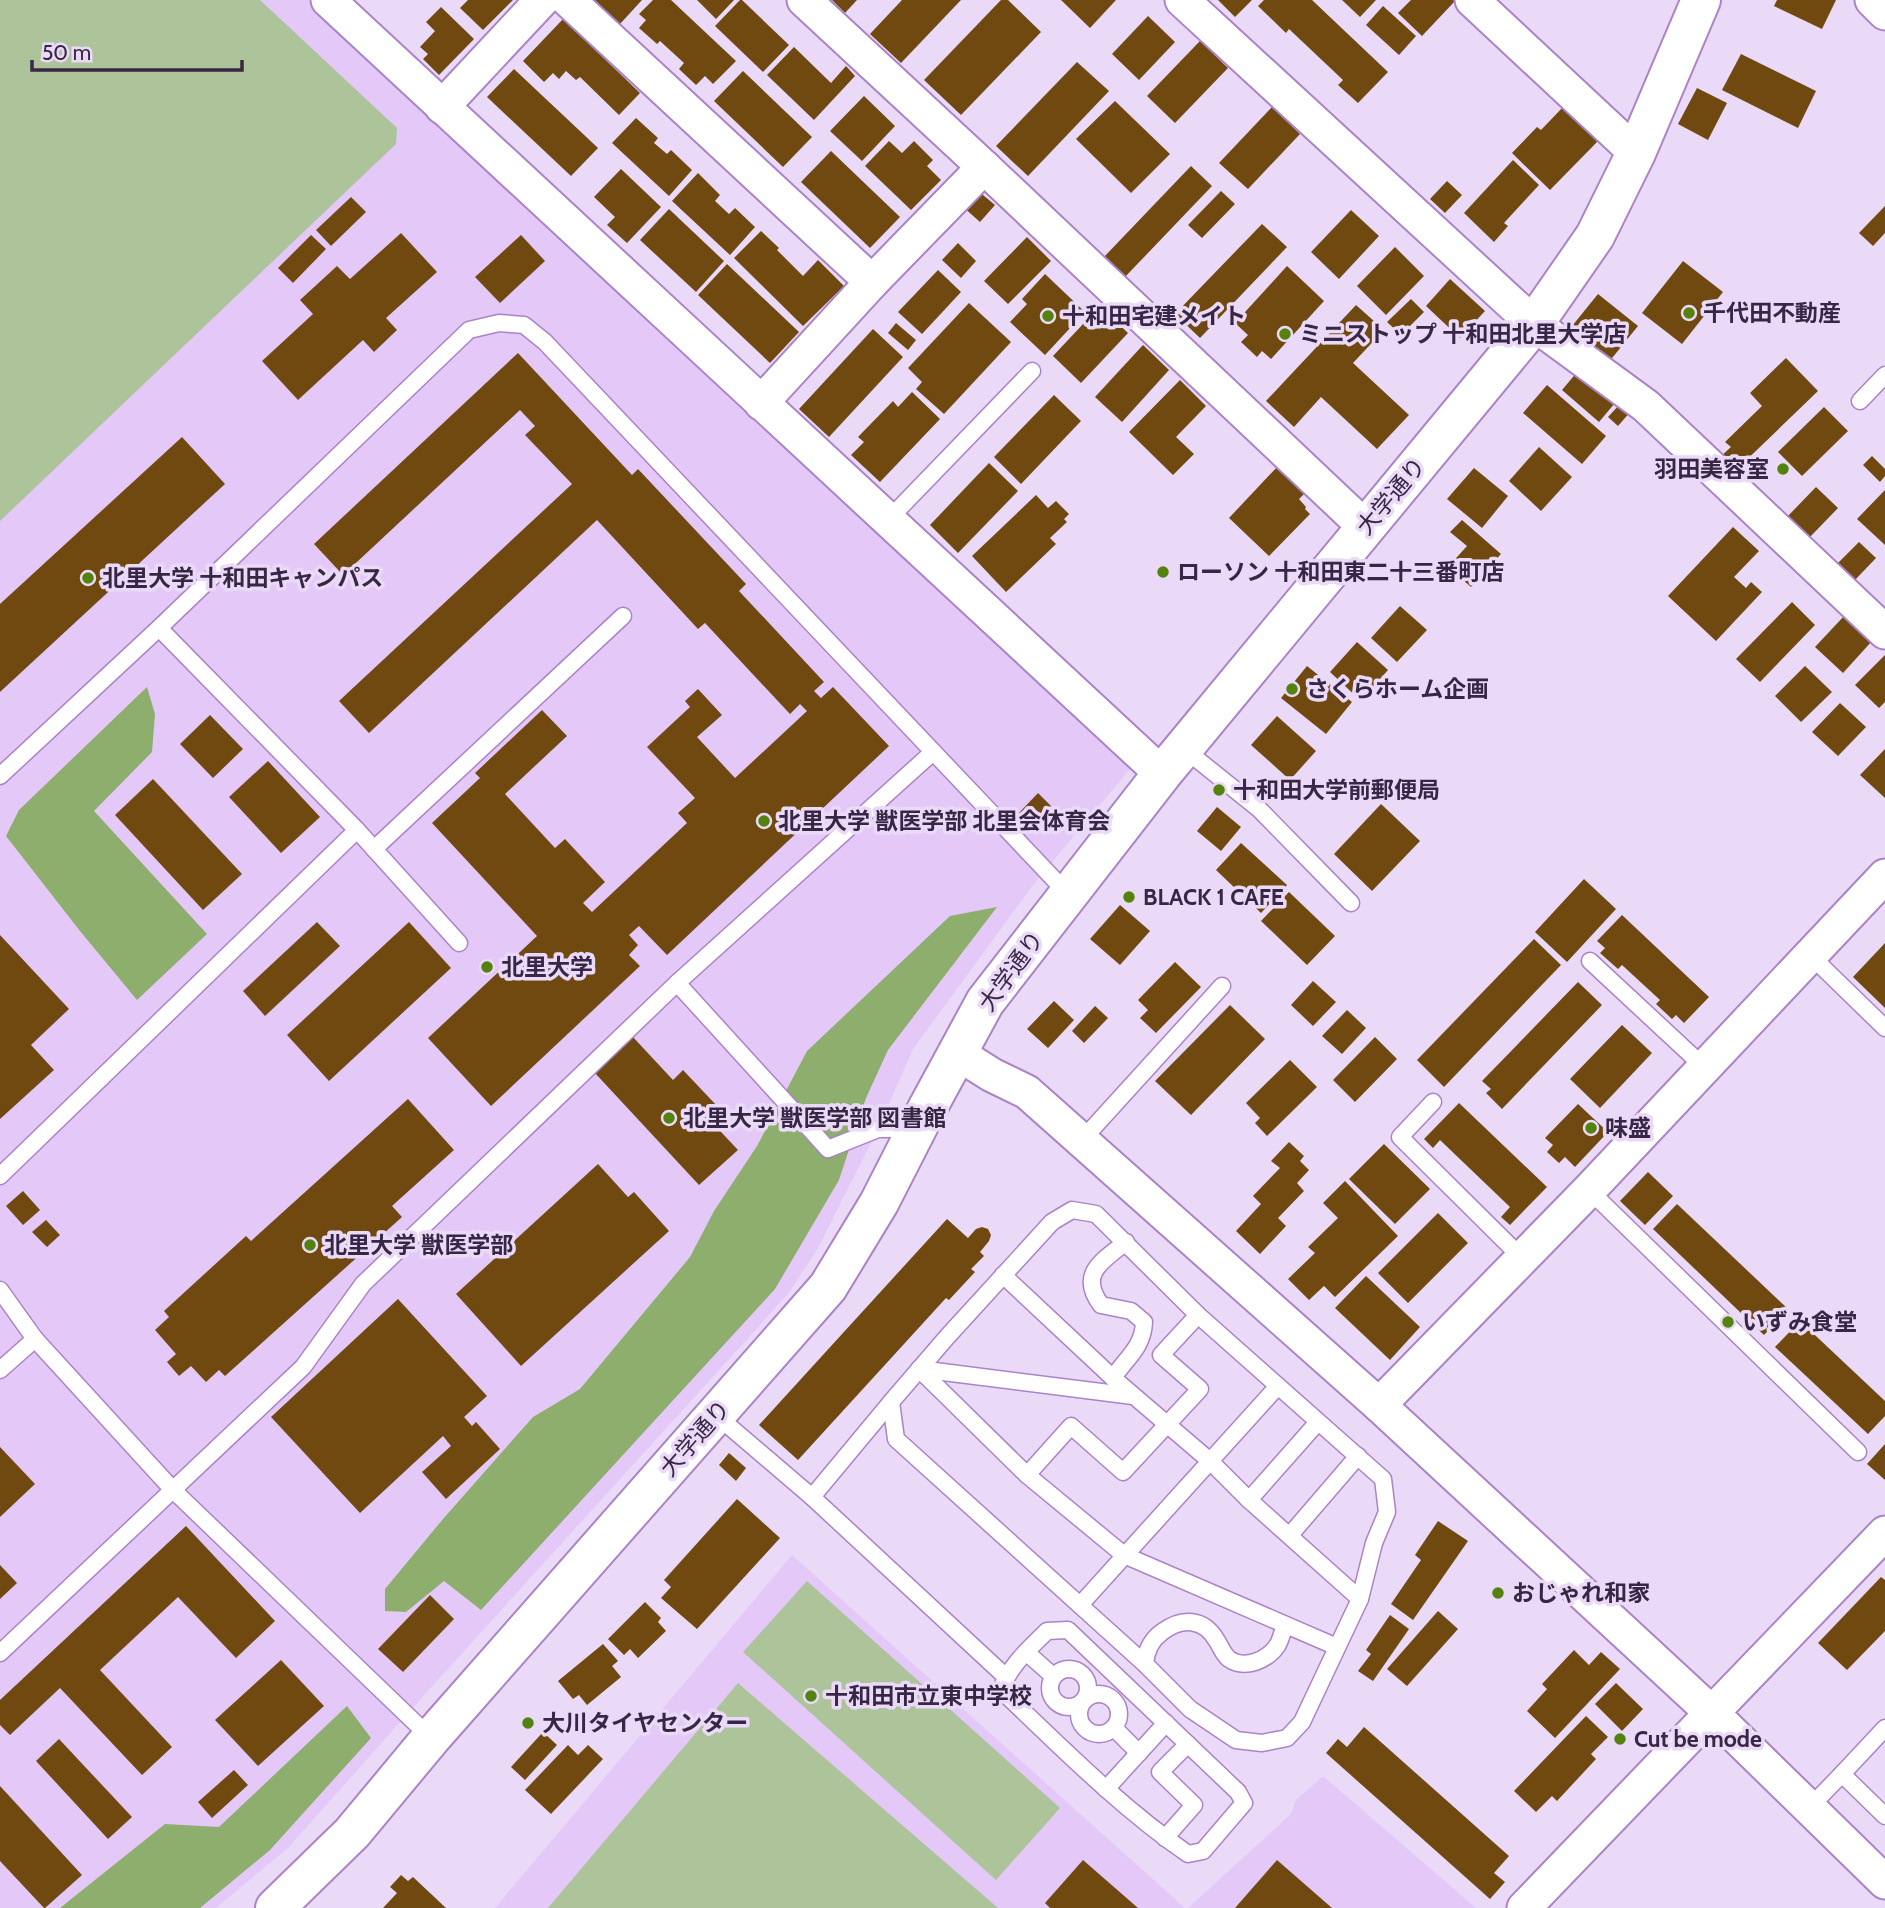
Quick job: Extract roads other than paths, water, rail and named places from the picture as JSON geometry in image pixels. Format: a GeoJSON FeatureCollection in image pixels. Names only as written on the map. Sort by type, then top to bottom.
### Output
{"type":"FeatureCollection","features":[{"type":"Feature","properties":{"kind":"street"},"geometry":{"type":"LineString","coordinates":[[328,0],[888,520],[1173,761]]}},
{"type":"Feature","properties":{"kind":"street"},"geometry":{"type":"LineString","coordinates":[[442,107],[541,0]]}},
{"type":"Feature","properties":{"kind":"street"},"geometry":{"type":"LineString","coordinates":[[568,0],[872,282]]}},
{"type":"Feature","properties":{"kind":"street"},"geometry":{"type":"LineString","coordinates":[[804,0],[1365,527]]}},
{"type":"Feature","properties":{"kind":"street"},"geometry":{"type":"LineString","coordinates":[[1182,0],[1534,324],[1646,406],[1885,632]]}},
{"type":"Feature","properties":{"kind":"street"},"geometry":{"type":"LineString","coordinates":[[1472,0],[1636,153]]}},
{"type":"Feature","properties":{"kind":"street","name":"大学通り"},"geometry":{"type":"LineString","coordinates":[[275,1908],[352,1833],[431,1738],[828,1287],[879,1203],[985,1002],[1173,761],[1534,324],[1595,236],[1636,153],[1701,0]]}},
{"type":"Feature","properties":{"kind":"street"},"geometry":{"type":"LineString","coordinates":[[1872,0],[1885,13]]}},
{"type":"Feature","properties":{"kind":"street"},"geometry":{"type":"LineString","coordinates":[[761,403],[872,282],[984,167]]}},
{"type":"Feature","properties":{"kind":"street"},"geometry":{"type":"LineString","coordinates":[[1379,1405],[1589,1190],[1885,876]]}},
{"type":"Feature","properties":{"kind":"street"},"geometry":{"type":"LineString","coordinates":[[957,1053],[992,1075],[1027,1092],[1379,1405],[1713,1714],[1885,1882]]}},
{"type":"Feature","properties":{"kind":"street"},"geometry":{"type":"LineString","coordinates":[[1524,1908],[1885,1533]]}},
{"type":"Feature","properties":{"kind":"lane"},"geometry":{"type":"LineString","coordinates":[[0,776],[159,628],[469,330],[499,323],[524,325],[545,342],[1068,894]]}},
{"type":"Feature","properties":{"kind":"lane"},"geometry":{"type":"LineString","coordinates":[[888,520],[1032,371]]}},
{"type":"Feature","properties":{"kind":"lane"},"geometry":{"type":"LineString","coordinates":[[1860,401],[1885,375]]}},
{"type":"Feature","properties":{"kind":"lane"},"geometry":{"type":"LineString","coordinates":[[374,849],[624,616]]}},
{"type":"Feature","properties":{"kind":"lane"},"geometry":{"type":"LineString","coordinates":[[159,628],[357,830],[459,943]]}},
{"type":"Feature","properties":{"kind":"lane"},"geometry":{"type":"LineString","coordinates":[[0,1653],[303,1367],[363,1284],[677,983],[933,752]]}},
{"type":"Feature","properties":{"kind":"lane"},"geometry":{"type":"LineString","coordinates":[[1173,761],[1259,809],[1351,902]]}},
{"type":"Feature","properties":{"kind":"lane"},"geometry":{"type":"LineString","coordinates":[[0,1175],[357,830]]}},
{"type":"Feature","properties":{"kind":"lane"},"geometry":{"type":"LineString","coordinates":[[1810,955],[1885,1028]]}},
{"type":"Feature","properties":{"kind":"lane"},"geometry":{"type":"LineString","coordinates":[[1590,961],[1704,1067]]}},
{"type":"Feature","properties":{"kind":"lane"},"geometry":{"type":"LineString","coordinates":[[677,983],[828,1149],[878,1129],[916,1129]]}},
{"type":"Feature","properties":{"kind":"lane"},"geometry":{"type":"LineString","coordinates":[[1082,1140],[1222,986]]}},
{"type":"Feature","properties":{"kind":"lane"},"geometry":{"type":"LineString","coordinates":[[1433,1102],[1400,1137],[1522,1258]]}},
{"type":"Feature","properties":{"kind":"lane"},"geometry":{"type":"LineString","coordinates":[[1589,1190],[1858,1452]]}},
{"type":"Feature","properties":{"kind":"lane"},"geometry":{"type":"LineString","coordinates":[[812,1497],[891,1402],[919,1369],[1052,1222],[1072,1210],[1096,1214],[1198,1315],[1383,1479],[1387,1512],[1374,1543],[1360,1599],[1302,1722],[1287,1738],[1262,1743],[1236,1740],[1190,1709],[1145,1664],[896,1440],[891,1402]]}},
{"type":"Feature","properties":{"kind":"lane"},"geometry":{"type":"LineString","coordinates":[[1113,1378],[1137,1348],[1143,1334],[1144,1322],[1131,1311],[1101,1305],[1093,1294],[1091,1279],[1101,1262],[1126,1242]]}},
{"type":"Feature","properties":{"kind":"lane"},"geometry":{"type":"LineString","coordinates":[[1003,1275],[1113,1378],[1210,1461],[1360,1599]]}},
{"type":"Feature","properties":{"kind":"lane"},"geometry":{"type":"LineString","coordinates":[[0,1290],[35,1339],[173,1490],[431,1738]]}},
{"type":"Feature","properties":{"kind":"lane"},"geometry":{"type":"LineString","coordinates":[[1027,1475],[1071,1426],[1123,1472],[1200,1389],[1161,1355],[1198,1315]]}},
{"type":"Feature","properties":{"kind":"lane"},"geometry":{"type":"LineString","coordinates":[[0,1370],[35,1339]]}},
{"type":"Feature","properties":{"kind":"lane"},"geometry":{"type":"LineString","coordinates":[[919,1369],[1133,1396]]}},
{"type":"Feature","properties":{"kind":"lane"},"geometry":{"type":"LineString","coordinates":[[919,1369],[1027,1475],[1124,1555],[1337,1647]]}},
{"type":"Feature","properties":{"kind":"lane"},"geometry":{"type":"LineString","coordinates":[[1080,1605],[1278,1386]]}},
{"type":"Feature","properties":{"kind":"lane"},"geometry":{"type":"LineString","coordinates":[[716,1415],[812,1497],[1006,1677]]}},
{"type":"Feature","properties":{"kind":"lane"},"geometry":{"type":"LineString","coordinates":[[1250,1500],[1291,1465],[1318,1422]]}},
{"type":"Feature","properties":{"kind":"lane"},"geometry":{"type":"LineString","coordinates":[[1290,1535],[1358,1455]]}},
{"type":"Feature","properties":{"kind":"lane"},"geometry":{"type":"LineString","coordinates":[[1324,1495],[1337,1507]]}},
{"type":"Feature","properties":{"kind":"lane"},"geometry":{"type":"LineString","coordinates":[[1145,1664],[1151,1643],[1159,1634],[1172,1625],[1185,1621],[1199,1624],[1209,1630],[1230,1659],[1251,1663],[1266,1657],[1278,1645],[1284,1625]]}},
{"type":"Feature","properties":{"kind":"lane"},"geometry":{"type":"LineString","coordinates":[[1068,1630],[1238,1792],[1244,1803],[1203,1851],[1188,1854],[1164,1838],[1106,1788],[1001,1690],[1006,1677],[1026,1651],[1047,1631],[1068,1630]]}},
{"type":"Feature","properties":{"kind":"lane"},"geometry":{"type":"LineString","coordinates":[[1026,1651],[1053,1676]]}},
{"type":"Feature","properties":{"kind":"lane"},"geometry":{"type":"LineString","coordinates":[[1053,1676],[1049,1688],[1052,1699],[1062,1707],[1074,1708],[1084,1700],[1095,1694],[1107,1696],[1116,1704],[1119,1716],[1114,1728],[1103,1734],[1090,1733],[1081,1724],[1079,1712],[1084,1700],[1089,1689],[1085,1677],[1076,1670],[1063,1669],[1053,1676]]}},
{"type":"Feature","properties":{"kind":"lane"},"geometry":{"type":"LineString","coordinates":[[1106,1788],[1166,1723]]}},
{"type":"Feature","properties":{"kind":"lane"},"geometry":{"type":"LineString","coordinates":[[1114,1728],[1139,1753]]}},
{"type":"Feature","properties":{"kind":"lane"},"geometry":{"type":"LineString","coordinates":[[1809,1808],[1885,1728]]}},
{"type":"Feature","properties":{"kind":"lane"},"geometry":{"type":"LineString","coordinates":[[1164,1838],[1195,1805],[1160,1772],[1188,1744]]}},
{"type":"Feature","properties":{"kind":"lane"},"geometry":{"type":"LineString","coordinates":[[1842,1774],[1885,1816]]}},
{"type":"Feature","properties":{"kind":"place","name":"千代田不動産"},"geometry":{"type":"Point","coordinates":[1689,313]}},
{"type":"Feature","properties":{"kind":"place","name":"十和田宅建メイト"},"geometry":{"type":"Point","coordinates":[1048,316]}},
{"type":"Feature","properties":{"kind":"place","name":"ミニストップ 十和田北里大学店"},"geometry":{"type":"Point","coordinates":[1285,334]}},
{"type":"Feature","properties":{"kind":"place","name":"羽田美容室"},"geometry":{"type":"Point","coordinates":[1783,469]}},
{"type":"Feature","properties":{"kind":"place","name":"ローソン 十和田東二十三番町店"},"geometry":{"type":"Point","coordinates":[1163,572]}},
{"type":"Feature","properties":{"kind":"place","name":"北里大学 十和田キャンパス"},"geometry":{"type":"Point","coordinates":[88,578]}},
{"type":"Feature","properties":{"kind":"place","name":"さくらホーム企画"},"geometry":{"type":"Point","coordinates":[1292,689]}},
{"type":"Feature","properties":{"kind":"place","name":"十和田大学前郵便局"},"geometry":{"type":"Point","coordinates":[1219,790]}},
{"type":"Feature","properties":{"kind":"place","name":"北里大学 獣医学部 北里会体育会"},"geometry":{"type":"Point","coordinates":[764,821]}},
{"type":"Feature","properties":{"kind":"place","name":"BLACK 1 CAFE"},"geometry":{"type":"Point","coordinates":[1129,897]}},
{"type":"Feature","properties":{"kind":"place","name":"北里大学"},"geometry":{"type":"Point","coordinates":[487,967]}},
{"type":"Feature","properties":{"kind":"place","name":"北里大学 獣医学部 図書館"},"geometry":{"type":"Point","coordinates":[669,1118]}},
{"type":"Feature","properties":{"kind":"place","name":"味盛"},"geometry":{"type":"Point","coordinates":[1591,1128]}},
{"type":"Feature","properties":{"kind":"place","name":"北里大学 獣医学部"},"geometry":{"type":"Point","coordinates":[310,1245]}},
{"type":"Feature","properties":{"kind":"place","name":"いずみ食堂"},"geometry":{"type":"Point","coordinates":[1728,1322]}},
{"type":"Feature","properties":{"kind":"place","name":"おじゃれ和家"},"geometry":{"type":"Point","coordinates":[1498,1593]}},
{"type":"Feature","properties":{"kind":"place","name":"十和田市立東中学校"},"geometry":{"type":"Point","coordinates":[811,1696]}},
{"type":"Feature","properties":{"kind":"place","name":"大川タイヤセンター"},"geometry":{"type":"Point","coordinates":[528,1723]}},
{"type":"Feature","properties":{"kind":"place","name":"Cut be mode"},"geometry":{"type":"Point","coordinates":[1620,1739]}}]}
